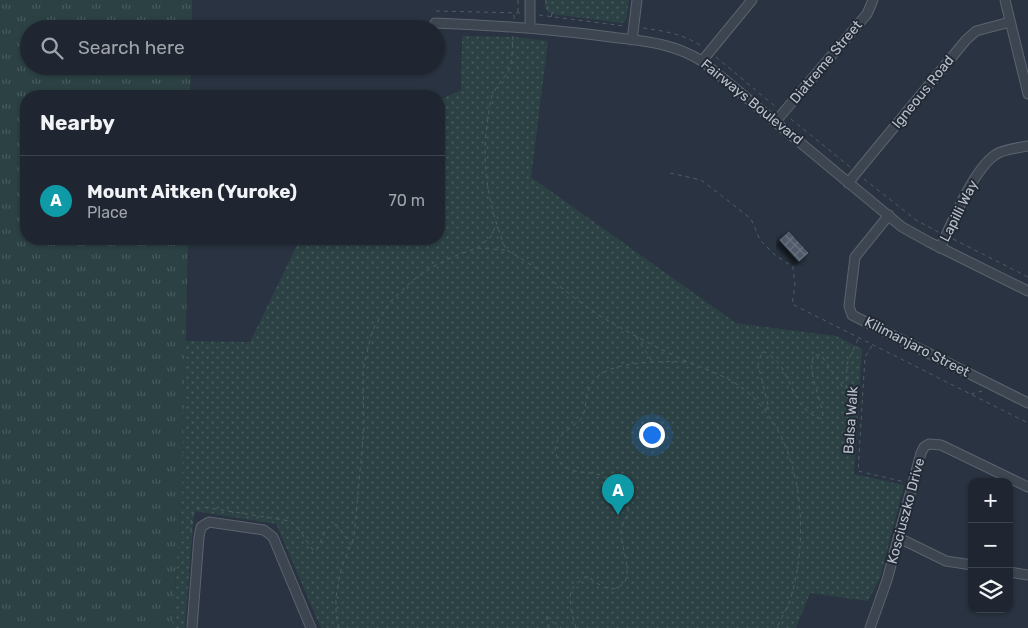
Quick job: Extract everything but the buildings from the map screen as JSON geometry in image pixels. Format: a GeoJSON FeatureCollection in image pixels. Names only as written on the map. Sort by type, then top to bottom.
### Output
{"type":"FeatureCollection","features":[{"type":"Feature","properties":{"kind":"street"},"geometry":{"type":"LineString","coordinates":[[530,0],[530,27]]}},
{"type":"Feature","properties":{"kind":"street"},"geometry":{"type":"LineString","coordinates":[[632,40],[636,0]]}},
{"type":"Feature","properties":{"kind":"street"},"geometry":{"type":"LineString","coordinates":[[702,61],[752,0]]}},
{"type":"Feature","properties":{"kind":"street","name":"Diatreme Street"},"geometry":{"type":"LineString","coordinates":[[776,121],[866,14],[873,0]]}},
{"type":"Feature","properties":{"kind":"street"},"geometry":{"type":"LineString","coordinates":[[1005,0],[1028,94]]}},
{"type":"Feature","properties":{"kind":"street","name":"Igneous Road"},"geometry":{"type":"LineString","coordinates":[[848,183],[966,40],[976,31],[1010,22]]}},
{"type":"Feature","properties":{"kind":"street","name":"Fairways Boulevard"},"geometry":{"type":"LineString","coordinates":[[445,23],[530,27],[670,46],[690,54],[702,61],[911,233],[1028,291]]}},
{"type":"Feature","properties":{"kind":"street","name":"Lapilli Way"},"geometry":{"type":"LineString","coordinates":[[940,248],[970,185],[992,158],[1001,152],[1028,146]]}},
{"type":"Feature","properties":{"kind":"street","name":"Kilimanjaro Street"},"geometry":{"type":"LineString","coordinates":[[888,215],[855,257],[849,306],[852,315],[1028,403]]}},
{"type":"Feature","properties":{"kind":"street","name":"Kosciuszko Drive"},"geometry":{"type":"LineString","coordinates":[[870,628],[887,580],[924,447],[935,443],[1028,487]]}},
{"type":"Feature","properties":{"kind":"street"},"geometry":{"type":"LineString","coordinates":[[192,628],[199,537],[201,527],[209,522],[264,530],[273,537],[311,628]]}},
{"type":"Feature","properties":{"kind":"street"},"geometry":{"type":"LineString","coordinates":[[899,538],[946,560],[968,564]]}},
{"type":"Feature","properties":{"kind":"street"},"geometry":{"type":"LineString","coordinates":[[1013,573],[1028,576]]}},
{"type":"Feature","properties":{"kind":"path"},"geometry":{"type":"LineString","coordinates":[[518,0],[518,12]]}},
{"type":"Feature","properties":{"kind":"path"},"geometry":{"type":"LineString","coordinates":[[546,0],[546,8],[552,14],[551,17]]}},
{"type":"Feature","properties":{"kind":"path"},"geometry":{"type":"LineString","coordinates":[[436,11],[518,12],[530,14]]}},
{"type":"Feature","properties":{"kind":"path"},"geometry":{"type":"LineString","coordinates":[[506,250],[496,225],[484,156],[492,97],[497,86],[510,68],[512,38]]}},
{"type":"Feature","properties":{"kind":"path"},"geometry":{"type":"LineString","coordinates":[[670,173],[701,180],[751,219],[760,240],[775,255],[792,267],[795,285],[792,304],[1028,423]]}},
{"type":"Feature","properties":{"kind":"path"},"geometry":{"type":"LineString","coordinates":[[339,628],[335,604],[337,582],[354,538],[364,428],[362,370],[372,331],[390,302],[423,272],[455,256],[477,248],[490,238],[496,225]]}},
{"type":"Feature","properties":{"kind":"path"},"geometry":{"type":"LineString","coordinates":[[477,248],[506,250],[522,258],[584,306],[634,336],[728,379],[742,388],[764,409],[782,438],[790,457],[796,480],[799,512],[800,532],[794,584],[790,599],[777,628]]}},
{"type":"Feature","properties":{"kind":"path"},"geometry":{"type":"LineString","coordinates":[[634,336],[652,361]]}},
{"type":"Feature","properties":{"kind":"path"},"geometry":{"type":"LineString","coordinates":[[764,409],[769,409],[758,364],[762,352],[765,352],[782,366],[798,401],[803,407],[822,419],[823,409],[812,373],[812,359],[814,355],[821,355],[844,389],[846,388],[847,364],[858,338]]}},
{"type":"Feature","properties":{"kind":"path","name":"Balsa Walk"},"geometry":{"type":"LineString","coordinates":[[872,345],[865,357],[858,471],[913,483]]}},
{"type":"Feature","properties":{"kind":"path"},"geometry":{"type":"LineString","coordinates":[[576,628],[571,608],[570,591],[577,583],[587,576],[602,586],[609,589],[617,589],[625,582],[628,569],[620,530],[628,515],[628,508],[620,491],[608,479],[599,475],[576,472],[565,468],[557,458],[556,445],[563,433],[582,416],[586,408],[588,391],[598,376],[620,367],[652,361],[690,363]]}},
{"type":"Feature","properties":{"kind":"path"},"geometry":{"type":"LineString","coordinates":[[190,534],[192,515],[198,509],[203,508],[290,522],[300,531],[313,550],[316,550],[326,529],[337,525],[352,545]]}},
{"type":"Feature","properties":{"kind":"path"},"geometry":{"type":"LineString","coordinates":[[549,628],[546,615],[561,628]]}},
{"type":"Feature","properties":{"kind":"green space"},"geometry":{"type":"Polygon","coordinates":[[[0,0],[192,0],[192,20],[20,20],[20,75],[191,75],[190,90],[20,90],[20,245],[188,245],[182,496],[172,628],[0,628],[0,0]]]}},
{"type":"Feature","properties":{"kind":"green space"},"geometry":{"type":"Polygon","coordinates":[[[545,0],[629,0],[626,20],[622,23],[551,14],[545,7],[545,0]]]}},
{"type":"Feature","properties":{"kind":"green space"},"geometry":{"type":"Polygon","coordinates":[[[462,36],[515,37],[548,41],[531,177],[736,323],[836,336],[862,349],[854,474],[904,485],[880,578],[868,601],[810,593],[796,628],[321,628],[276,524],[194,511],[185,628],[172,628],[182,496],[185,341],[250,342],[297,245],[445,245],[445,97],[461,90],[462,36]]]}},
{"type":"Feature","properties":{"kind":"place","name":"Mount Aitken (Yuroke)"},"geometry":{"type":"Point","coordinates":[618,515]}}]}
